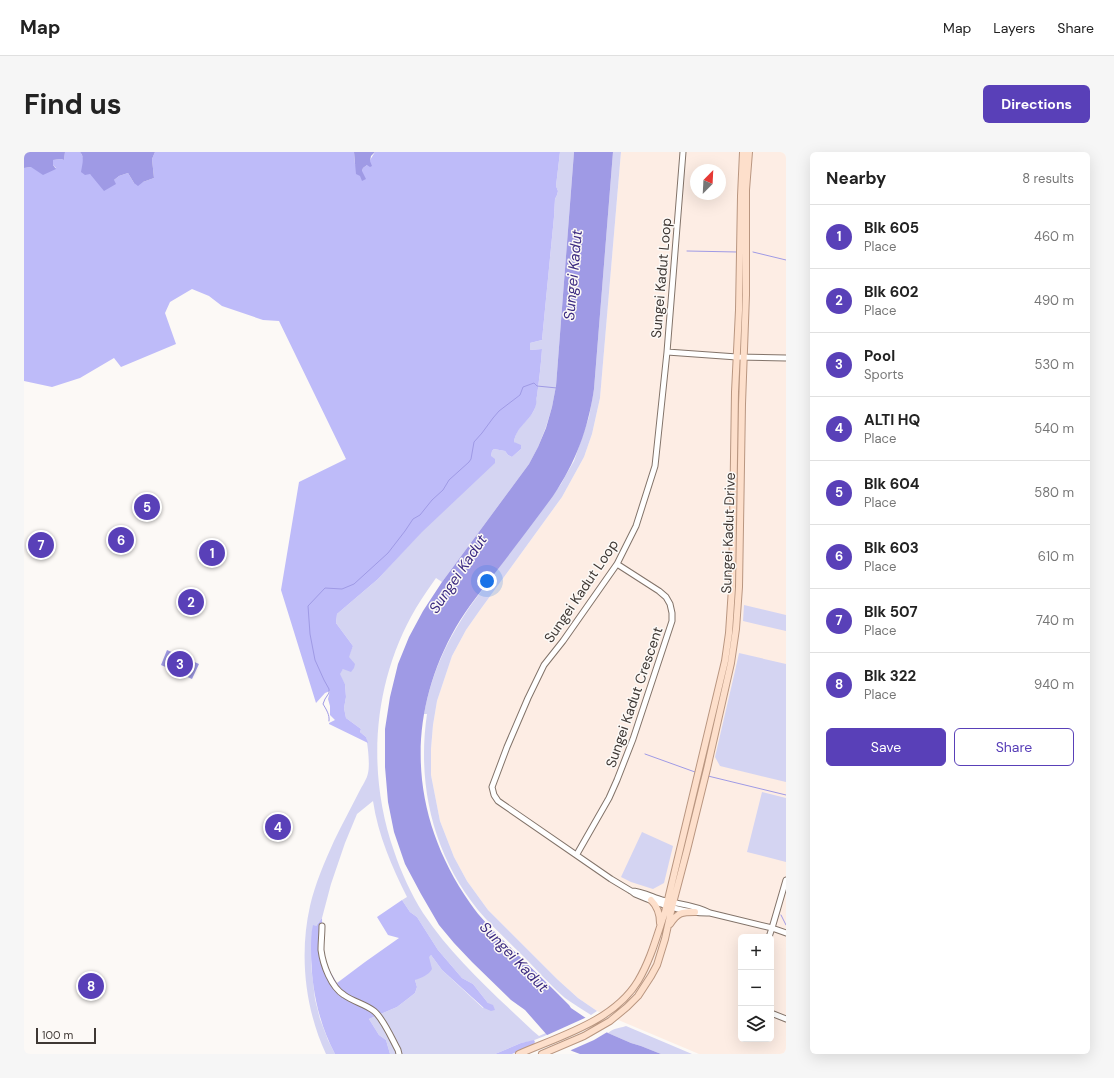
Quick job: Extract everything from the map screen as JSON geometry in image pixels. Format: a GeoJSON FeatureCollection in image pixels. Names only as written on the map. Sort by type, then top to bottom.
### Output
{"type":"FeatureCollection","features":[{"type":"Feature","properties":{"kind":"main road","name":"Sungei Kadut Drive"},"geometry":{"type":"LineString","coordinates":[[670,904],[688,850],[706,775],[731,663],[736,629],[739,587],[739,310],[743,152]]}},
{"type":"Feature","properties":{"kind":"main road","name":"Sungei Kadut Drive"},"geometry":{"type":"LineString","coordinates":[[670,904],[678,856],[725,661],[729,633],[732,581],[735,429],[746,295],[746,190],[749,152]]}},
{"type":"Feature","properties":{"kind":"main road"},"geometry":{"type":"LineString","coordinates":[[678,856],[684,855],[688,850]]}},
{"type":"Feature","properties":{"kind":"main road"},"geometry":{"type":"LineString","coordinates":[[651,900],[656,904],[660,916],[660,926]]}},
{"type":"Feature","properties":{"kind":"main road"},"geometry":{"type":"LineString","coordinates":[[519,1054],[598,1018],[619,1003],[637,982],[650,956],[660,926],[670,904]]}},
{"type":"Feature","properties":{"kind":"main road"},"geometry":{"type":"LineString","coordinates":[[542,1054],[596,1030],[607,1023],[627,1007],[645,986],[657,965],[668,927],[670,904]]}},
{"type":"Feature","properties":{"kind":"main road"},"geometry":{"type":"LineString","coordinates":[[668,927],[674,918],[680,913],[695,912]]}},
{"type":"Feature","properties":{"kind":"street","name":"Sungei Kadut Loop"},"geometry":{"type":"LineString","coordinates":[[670,904],[651,900],[634,894],[631,890],[498,801],[494,795],[492,787],[525,704],[544,665],[563,641],[617,564],[636,526],[655,466],[667,352],[683,152]]}},
{"type":"Feature","properties":{"kind":"street"},"geometry":{"type":"LineString","coordinates":[[667,352],[740,357],[786,358]]}},
{"type":"Feature","properties":{"kind":"street","name":"Sungei Kadut Crescent"},"geometry":{"type":"LineString","coordinates":[[577,854],[616,785],[634,739],[672,621],[670,604],[666,597],[617,564]]}},
{"type":"Feature","properties":{"kind":"street"},"geometry":{"type":"LineString","coordinates":[[770,934],[786,880]]}},
{"type":"Feature","properties":{"kind":"street","name":"Sungei Kadut Loop"},"geometry":{"type":"LineString","coordinates":[[631,890],[670,904]]}},
{"type":"Feature","properties":{"kind":"street"},"geometry":{"type":"LineString","coordinates":[[670,904],[695,912],[710,913],[772,928],[786,934]]}},
{"type":"Feature","properties":{"kind":"street"},"geometry":{"type":"LineString","coordinates":[[670,904],[703,909],[710,913]]}},
{"type":"Feature","properties":{"kind":"street"},"geometry":{"type":"LineString","coordinates":[[322,926],[321,948],[323,960],[330,977],[342,994],[366,1006],[379,1016],[399,1054]]}},
{"type":"Feature","properties":{"kind":"street"},"geometry":{"type":"LineString","coordinates":[[774,1014],[786,1019]]}},
{"type":"Feature","properties":{"kind":"shaded area"},"geometry":{"type":"Polygon","coordinates":[[[65,152],[80,152],[90,174],[114,180],[119,176],[128,173],[134,183],[143,182],[154,178],[152,159],[155,152],[354,152],[355,164],[362,171],[375,152],[560,152],[556,186],[558,191],[555,199],[542,340],[530,343],[530,350],[542,349],[536,406],[533,413],[517,432],[515,437],[514,442],[521,445],[521,449],[512,457],[505,451],[494,449],[491,456],[495,459],[495,463],[422,532],[378,579],[337,614],[336,623],[353,646],[349,657],[355,664],[351,672],[343,669],[340,674],[345,684],[346,697],[344,708],[346,718],[361,729],[360,732],[366,737],[368,743],[329,724],[335,720],[330,715],[328,699],[330,691],[325,693],[316,703],[281,590],[299,482],[346,459],[279,321],[263,320],[222,306],[209,296],[192,289],[170,302],[165,313],[176,344],[121,367],[114,358],[80,378],[52,387],[24,381],[24,168],[56,168],[53,165],[53,160],[64,160],[65,152]]]}},
{"type":"Feature","properties":{"kind":"shaded area"},"geometry":{"type":"Polygon","coordinates":[[[560,152],[574,152],[556,386],[546,427],[529,464],[442,582],[436,578],[416,608],[402,636],[390,666],[378,727],[377,758],[385,821],[400,867],[414,898],[423,913],[447,945],[489,989],[539,1036],[546,1033],[547,1035],[532,1041],[521,1043],[495,1054],[390,1054],[386,1040],[379,1035],[369,1019],[397,1007],[415,993],[417,987],[415,980],[429,956],[431,955],[442,970],[483,1008],[488,1003],[473,984],[462,978],[438,950],[417,917],[410,912],[402,900],[407,897],[386,850],[378,826],[373,801],[357,814],[331,884],[322,918],[312,931],[311,965],[315,999],[320,1019],[335,1054],[326,1054],[313,1019],[306,982],[305,943],[307,925],[312,898],[320,873],[337,835],[367,778],[369,765],[366,737],[360,732],[361,729],[346,718],[344,708],[346,697],[345,684],[339,674],[343,669],[353,646],[336,623],[337,614],[378,579],[491,456],[494,449],[505,451],[512,457],[521,449],[514,442],[515,436],[533,413],[535,408],[541,367],[542,349],[530,350],[530,343],[542,340],[555,199],[558,191],[556,186],[560,152]]]}},
{"type":"Feature","properties":{"kind":"shaded area"},"geometry":{"type":"Polygon","coordinates":[[[613,152],[621,152],[600,398],[592,434],[584,457],[562,497],[466,630],[452,656],[437,701],[431,749],[431,775],[440,821],[454,857],[467,881],[488,910],[557,979],[578,998],[597,1011],[591,1015],[559,993],[485,918],[453,873],[433,823],[427,796],[424,769],[424,742],[427,714],[424,714],[436,670],[462,618],[561,484],[574,461],[589,417],[594,389],[613,152]]]}},
{"type":"Feature","properties":{"kind":"shaded area"},"geometry":{"type":"Polygon","coordinates":[[[621,152],[786,152],[786,1054],[699,1054],[597,1011],[578,998],[557,979],[488,910],[467,881],[454,857],[440,821],[431,775],[431,749],[437,701],[452,656],[466,630],[562,497],[584,457],[592,434],[600,398],[621,152]]]}},
{"type":"Feature","properties":{"kind":"shaded area"},"geometry":{"type":"Polygon","coordinates":[[[744,605],[786,615],[786,631],[743,621],[744,605]]]}},
{"type":"Feature","properties":{"kind":"shaded area"},"geometry":{"type":"Polygon","coordinates":[[[739,653],[786,664],[786,782],[720,766],[715,757],[739,653]]]}},
{"type":"Feature","properties":{"kind":"shaded area"},"geometry":{"type":"Polygon","coordinates":[[[762,792],[786,798],[786,862],[747,852],[762,792]]]}},
{"type":"Feature","properties":{"kind":"shaded area"},"geometry":{"type":"Polygon","coordinates":[[[642,832],[673,846],[664,883],[653,889],[621,877],[642,832]]]}},
{"type":"Feature","properties":{"kind":"shaded area"},"geometry":{"type":"Polygon","coordinates":[[[402,900],[410,912],[417,917],[438,950],[462,978],[473,984],[488,1003],[493,1005],[495,1010],[491,1011],[484,1008],[442,970],[431,955],[429,957],[432,969],[427,975],[415,980],[417,987],[415,993],[397,1007],[369,1019],[379,1035],[386,1040],[390,1054],[335,1054],[324,1029],[314,990],[311,963],[311,934],[313,925],[316,926],[322,918],[323,951],[327,966],[337,983],[399,938],[388,935],[377,917],[402,900]]]}},
{"type":"Feature","properties":{"kind":"shaded area"},"geometry":{"type":"Polygon","coordinates":[[[626,1026],[692,1054],[661,1054],[608,1033],[626,1026]]]}},
{"type":"Feature","properties":{"kind":"shaded area"},"geometry":{"type":"Polygon","coordinates":[[[534,1040],[535,1042],[533,1045],[512,1054],[495,1054],[521,1043],[534,1040]]]}},
{"type":"Feature","properties":{"kind":"water"},"geometry":{"type":"Polygon","coordinates":[[[24,152],[65,152],[64,160],[53,160],[53,165],[56,169],[43,175],[31,167],[24,168],[24,152]]]}},
{"type":"Feature","properties":{"kind":"water"},"geometry":{"type":"Polygon","coordinates":[[[80,152],[155,152],[152,159],[154,178],[143,182],[138,186],[134,183],[128,173],[119,176],[114,180],[116,184],[104,191],[90,174],[85,175],[81,172],[83,159],[80,152]]]}},
{"type":"Feature","properties":{"kind":"water"},"geometry":{"type":"Polygon","coordinates":[[[354,152],[375,152],[371,156],[370,161],[372,166],[370,167],[367,165],[363,168],[362,171],[366,179],[362,181],[360,176],[356,174],[354,152]]]}},
{"type":"Feature","properties":{"kind":"water","name":"Sungei Kadut"},"geometry":{"type":"Polygon","coordinates":[[[574,152],[613,152],[594,389],[588,418],[580,445],[561,483],[539,515],[465,613],[456,627],[439,661],[428,696],[422,732],[421,767],[425,802],[435,836],[450,870],[478,914],[571,1008],[608,1033],[661,1054],[580,1054],[572,1051],[547,1035],[525,1010],[511,1000],[472,962],[439,925],[405,864],[394,832],[388,802],[385,767],[385,729],[390,697],[398,664],[409,637],[423,611],[442,582],[529,464],[546,428],[556,386],[574,152]]]}},
{"type":"Feature","properties":{"kind":"water"},"geometry":{"type":"Polygon","coordinates":[[[167,650],[199,664],[192,679],[161,665],[167,650]]]}},
{"type":"Feature","properties":{"kind":"pier"},"geometry":{"type":"Polygon","coordinates":[[[587,1017],[609,1031],[594,1040],[569,1051],[545,1036],[587,1017]]]}},
{"type":"Feature","properties":{"kind":"waterway"},"geometry":{"type":"LineString","coordinates":[[687,251],[737,252]]}},
{"type":"Feature","properties":{"kind":"waterway"},"geometry":{"type":"LineString","coordinates":[[753,252],[786,260]]}},
{"type":"Feature","properties":{"kind":"waterway"},"geometry":{"type":"LineString","coordinates":[[329,721],[328,714],[323,704],[329,693],[329,689],[315,660],[310,634],[308,606],[325,588],[342,589],[354,584],[388,553],[413,519],[420,515],[432,500],[443,490],[449,480],[469,462],[471,459],[474,442],[499,411],[520,395],[523,387],[534,383],[537,386],[557,388]]}},
{"type":"Feature","properties":{"kind":"waterway"},"geometry":{"type":"LineString","coordinates":[[645,754],[695,772]]}},
{"type":"Feature","properties":{"kind":"waterway"},"geometry":{"type":"LineString","coordinates":[[708,776],[786,795]]}},
{"type":"Feature","properties":{"kind":"waterway"},"geometry":{"type":"LineString","coordinates":[[781,915],[786,925]]}},
{"type":"Feature","properties":{"kind":"place","name":"Blk 604"},"geometry":{"type":"Point","coordinates":[147,507]}},
{"type":"Feature","properties":{"kind":"place","name":"Blk 603"},"geometry":{"type":"Point","coordinates":[121,540]}},
{"type":"Feature","properties":{"kind":"place","name":"Blk 507"},"geometry":{"type":"Point","coordinates":[41,545]}},
{"type":"Feature","properties":{"kind":"place","name":"Blk 605"},"geometry":{"type":"Point","coordinates":[212,553]}},
{"type":"Feature","properties":{"kind":"place","name":"Blk 602"},"geometry":{"type":"Point","coordinates":[191,602]}},
{"type":"Feature","properties":{"kind":"place","name":"Pool"},"geometry":{"type":"Point","coordinates":[180,664]}},
{"type":"Feature","properties":{"kind":"place","name":"ALTI HQ"},"geometry":{"type":"Point","coordinates":[278,827]}},
{"type":"Feature","properties":{"kind":"place","name":"Blk 322"},"geometry":{"type":"Point","coordinates":[91,986]}}]}
